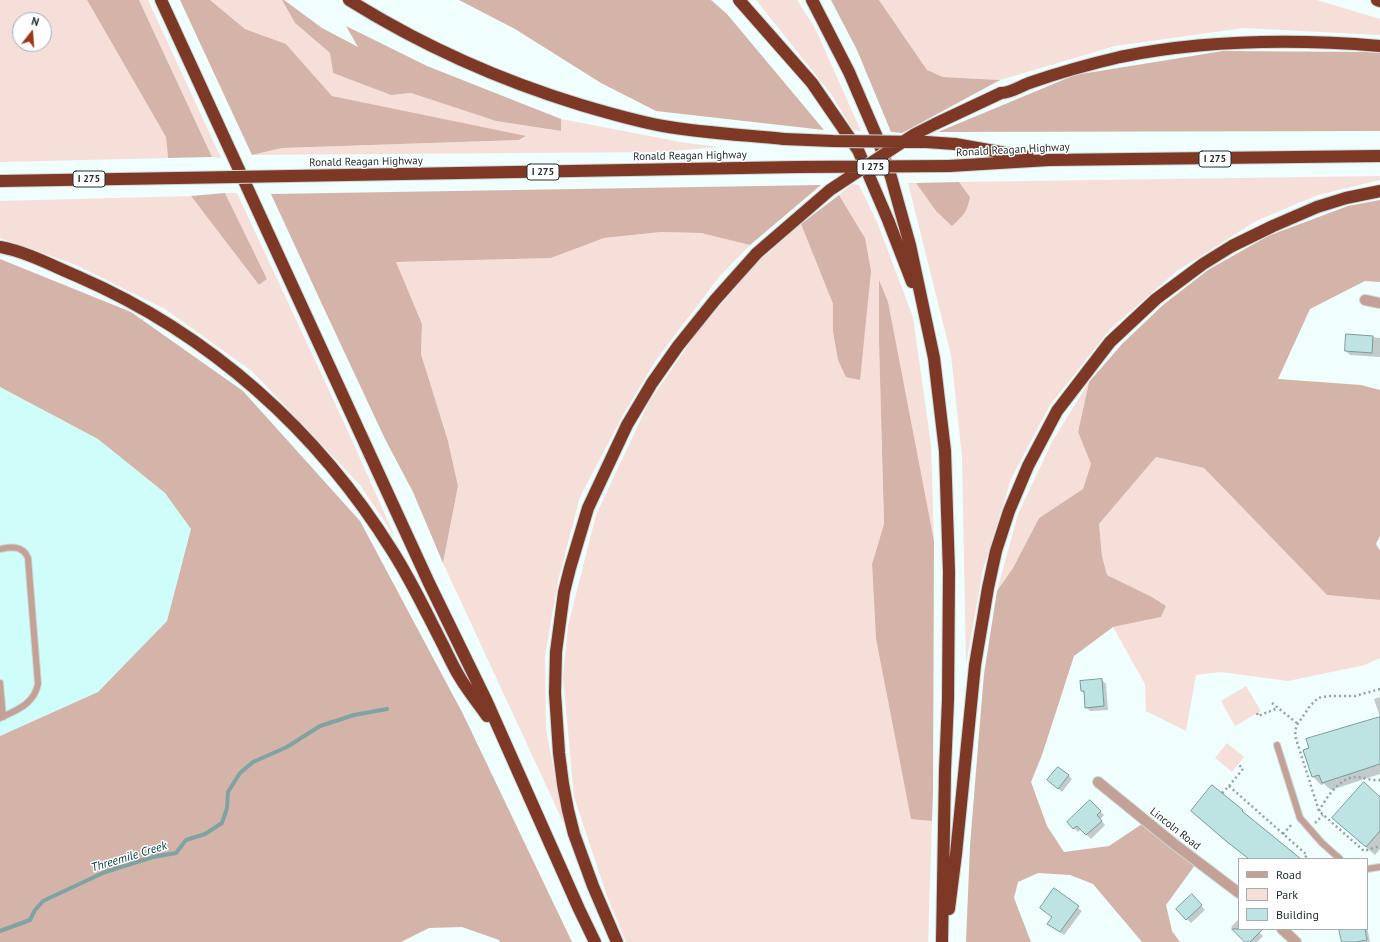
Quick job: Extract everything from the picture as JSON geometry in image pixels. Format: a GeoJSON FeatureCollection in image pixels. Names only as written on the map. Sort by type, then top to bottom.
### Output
{"type":"FeatureCollection","features":[{"type":"Feature","properties":{"kind":"highway"},"geometry":{"type":"LineString","coordinates":[[161,0],[426,576],[487,702],[595,942]]}},
{"type":"Feature","properties":{"kind":"highway"},"geometry":{"type":"LineString","coordinates":[[349,0],[372,15],[427,45],[483,70],[546,94],[604,112],[663,126],[716,133],[784,139],[954,144],[1049,160]]}},
{"type":"Feature","properties":{"kind":"highway"},"geometry":{"type":"LineString","coordinates":[[739,0],[812,83],[858,150],[924,309]]}},
{"type":"Feature","properties":{"kind":"highway"},"geometry":{"type":"LineString","coordinates":[[812,0],[849,72],[877,137],[891,177],[910,245],[934,358],[945,451],[948,534],[948,700],[944,778],[943,942]]}},
{"type":"Feature","properties":{"kind":"highway"},"geometry":{"type":"LineString","coordinates":[[617,942],[593,886],[574,834],[563,784],[559,753],[555,693],[556,652],[564,592],[588,508],[627,425],[652,383],[678,346],[715,300],[757,253],[830,190],[915,134],[1001,93],[1030,82],[1090,64],[1178,47],[1258,42],[1348,43],[1380,46]]}},
{"type":"Feature","properties":{"kind":"highway","name":"Ronald Reagan Highway"},"geometry":{"type":"LineString","coordinates":[[0,181],[796,167],[949,166],[1049,160],[1380,156]]}},
{"type":"Feature","properties":{"kind":"highway"},"geometry":{"type":"LineString","coordinates":[[943,942],[956,854],[975,665],[988,588],[996,551],[1009,511],[1028,466],[1057,411],[1110,342],[1156,299],[1203,264],[1239,242],[1317,207],[1346,198],[1380,191]]}},
{"type":"Feature","properties":{"kind":"highway"},"geometry":{"type":"LineString","coordinates":[[0,247],[53,265],[108,290],[155,316],[217,357],[259,391],[285,416],[324,458],[367,512],[394,554],[421,602],[458,676],[503,739]]}},
{"type":"Feature","properties":{"kind":"street"},"geometry":{"type":"LineString","coordinates":[[1365,300],[1380,303]]}},
{"type":"Feature","properties":{"kind":"street","name":"Lincoln Road"},"geometry":{"type":"LineString","coordinates":[[1098,782],[1173,843],[1238,891]]}},
{"type":"Feature","properties":{"kind":"street"},"geometry":{"type":"LineString","coordinates":[[1283,930],[1296,942]]}},
{"type":"Feature","properties":{"kind":"lane"},"geometry":{"type":"LineString","coordinates":[[0,549],[14,547],[19,548],[28,558],[38,684],[36,694],[28,703],[1,718],[0,684]]}},
{"type":"Feature","properties":{"kind":"lane"},"geometry":{"type":"LineString","coordinates":[[1277,745],[1300,818],[1322,843],[1339,858]]}},
{"type":"Feature","properties":{"kind":"lane"},"geometry":{"type":"LineString","coordinates":[[1368,869],[1380,866]]}},
{"type":"Feature","properties":{"kind":"path"},"geometry":{"type":"LineString","coordinates":[[1380,689],[1354,696],[1328,696],[1318,698],[1310,706],[1294,731],[1319,811],[1364,851],[1380,846]]}},
{"type":"Feature","properties":{"kind":"path"},"geometry":{"type":"LineString","coordinates":[[1272,703],[1298,724]]}},
{"type":"Feature","properties":{"kind":"path"},"geometry":{"type":"LineString","coordinates":[[1257,713],[1258,716],[1278,708]]}},
{"type":"Feature","properties":{"kind":"path"},"geometry":{"type":"LineString","coordinates":[[1222,793],[1243,769],[1239,765]]}},
{"type":"Feature","properties":{"kind":"path"},"geometry":{"type":"LineString","coordinates":[[1319,811],[1329,795],[1342,783],[1351,778],[1357,777],[1380,780]]}},
{"type":"Feature","properties":{"kind":"path"},"geometry":{"type":"LineString","coordinates":[[1229,786],[1307,855],[1305,858]]}},
{"type":"Feature","properties":{"kind":"path"},"geometry":{"type":"LineString","coordinates":[[1283,834],[1293,823]]}},
{"type":"Feature","properties":{"kind":"shaded area"},"geometry":{"type":"Polygon","coordinates":[[[87,0],[139,0],[212,157],[168,158],[166,137],[87,0]]]}},
{"type":"Feature","properties":{"kind":"shaded area"},"geometry":{"type":"Polygon","coordinates":[[[180,0],[210,0],[245,29],[286,44],[332,96],[526,136],[519,140],[282,148],[252,155],[180,0]]]}},
{"type":"Feature","properties":{"kind":"shaded area"},"geometry":{"type":"Polygon","coordinates":[[[282,0],[322,28],[358,47],[346,26],[427,66],[561,119],[561,131],[496,121],[411,93],[391,95],[333,73],[330,53],[295,23],[282,0]]]}},
{"type":"Feature","properties":{"kind":"shaded area"},"geometry":{"type":"Polygon","coordinates":[[[459,0],[711,0],[727,14],[824,130],[656,111],[601,83],[515,29],[459,0]]]}},
{"type":"Feature","properties":{"kind":"shaded area"},"geometry":{"type":"Polygon","coordinates":[[[831,0],[879,0],[927,70],[943,77],[1000,80],[902,133],[891,132],[857,50],[831,0]]]}},
{"type":"Feature","properties":{"kind":"shaded area"},"geometry":{"type":"Polygon","coordinates":[[[1223,51],[1380,53],[1380,131],[938,132],[1075,75],[1223,51]]]}},
{"type":"Feature","properties":{"kind":"shaded area"},"geometry":{"type":"Polygon","coordinates":[[[959,182],[970,197],[964,213],[952,226],[936,211],[916,183],[959,182]]]}},
{"type":"Feature","properties":{"kind":"shaded area"},"geometry":{"type":"Polygon","coordinates":[[[821,185],[750,245],[701,233],[661,232],[604,238],[551,258],[396,262],[422,324],[421,354],[448,441],[458,486],[443,563],[413,492],[385,439],[271,194],[821,185]]]}},
{"type":"Feature","properties":{"kind":"shaded area"},"geometry":{"type":"Polygon","coordinates":[[[225,193],[267,279],[259,285],[191,196],[225,193]]]}},
{"type":"Feature","properties":{"kind":"shaded area"},"geometry":{"type":"Polygon","coordinates":[[[839,195],[865,238],[871,271],[860,380],[846,377],[838,360],[833,331],[833,304],[801,224],[839,195]]]}},
{"type":"Feature","properties":{"kind":"shaded area"},"geometry":{"type":"Polygon","coordinates":[[[1380,200],[1380,282],[1365,281],[1310,309],[1278,379],[1361,385],[1380,390],[1380,536],[1376,544],[1380,551],[1380,600],[1327,595],[1204,468],[1156,457],[1099,524],[1102,556],[1107,575],[1152,597],[1166,606],[1161,617],[1113,627],[1074,656],[1042,755],[1031,782],[1047,826],[1064,852],[1109,846],[1142,824],[1195,865],[1166,905],[1172,931],[1180,942],[1142,942],[1093,884],[1070,875],[1038,873],[1018,882],[1014,898],[1031,942],[966,942],[970,846],[984,674],[997,591],[1013,568],[1039,518],[1083,489],[1091,464],[1078,432],[1089,382],[1122,344],[1163,305],[1208,270],[1268,236],[1348,206],[1380,200]]]}},
{"type":"Feature","properties":{"kind":"shaded area"},"geometry":{"type":"Polygon","coordinates":[[[0,259],[131,312],[243,391],[360,521],[463,714],[572,942],[500,942],[499,940],[462,927],[429,928],[401,942],[0,942],[0,736],[98,692],[167,621],[191,529],[165,493],[98,439],[0,387],[0,259]]]}},
{"type":"Feature","properties":{"kind":"shaded area"},"geometry":{"type":"Polygon","coordinates":[[[879,280],[888,302],[934,541],[932,821],[911,819],[876,639],[872,564],[884,524],[879,342],[879,280]]]}},
{"type":"Feature","properties":{"kind":"shaded area"},"geometry":{"type":"Polygon","coordinates":[[[0,387],[98,439],[165,493],[191,529],[167,621],[98,692],[0,736],[0,387]]]}},
{"type":"Feature","properties":{"kind":"green space"},"geometry":{"type":"Polygon","coordinates":[[[0,0],[87,0],[166,137],[168,158],[0,162],[0,0]]]}},
{"type":"Feature","properties":{"kind":"green space"},"geometry":{"type":"Polygon","coordinates":[[[139,0],[148,0],[221,158],[212,157],[139,0]]]}},
{"type":"Feature","properties":{"kind":"green space"},"geometry":{"type":"Polygon","coordinates":[[[210,0],[282,0],[295,23],[330,53],[333,73],[391,95],[411,93],[496,121],[560,131],[561,119],[686,143],[720,147],[659,152],[252,155],[282,148],[519,140],[526,137],[332,96],[286,44],[245,29],[210,0]]]}},
{"type":"Feature","properties":{"kind":"green space"},"geometry":{"type":"Polygon","coordinates":[[[756,0],[797,0],[815,28],[861,131],[853,130],[831,94],[756,0]]]}},
{"type":"Feature","properties":{"kind":"green space"},"geometry":{"type":"Polygon","coordinates":[[[879,0],[1317,0],[1380,19],[1380,35],[1244,28],[1115,46],[1000,80],[943,77],[927,70],[879,0]]]}},
{"type":"Feature","properties":{"kind":"green space"},"geometry":{"type":"Polygon","coordinates":[[[1380,176],[1380,180],[1318,195],[1256,221],[1177,271],[1111,328],[1050,405],[1011,479],[983,569],[966,665],[962,457],[951,355],[908,183],[916,183],[936,211],[970,197],[959,182],[1380,176]]]}},
{"type":"Feature","properties":{"kind":"green space"},"geometry":{"type":"Polygon","coordinates":[[[852,184],[859,185],[877,222],[913,317],[931,445],[934,541],[880,281],[879,342],[884,524],[872,564],[876,639],[911,818],[932,821],[928,942],[626,942],[607,896],[574,797],[563,677],[568,626],[596,515],[649,402],[698,331],[759,261],[801,224],[833,304],[833,331],[865,238],[839,195],[852,184]]]}},
{"type":"Feature","properties":{"kind":"green space"},"geometry":{"type":"Polygon","coordinates":[[[225,193],[237,193],[347,429],[395,537],[360,485],[253,372],[165,309],[76,265],[0,238],[0,201],[191,196],[259,285],[267,279],[225,193]]]}},
{"type":"Feature","properties":{"kind":"green space"},"geometry":{"type":"Polygon","coordinates":[[[661,232],[701,233],[750,245],[719,277],[656,360],[623,415],[580,497],[558,581],[545,656],[546,729],[564,824],[443,563],[458,486],[448,441],[421,354],[422,324],[395,262],[551,258],[604,238],[661,232]]]}},
{"type":"Feature","properties":{"kind":"green space"},"geometry":{"type":"Polygon","coordinates":[[[1089,382],[1078,432],[1091,464],[1083,489],[1039,518],[1013,568],[997,591],[1018,514],[1053,440],[1089,382]]]}},
{"type":"Feature","properties":{"kind":"green space"},"geometry":{"type":"Polygon","coordinates":[[[1156,457],[1204,468],[1327,595],[1380,600],[1380,658],[1365,665],[1288,681],[1221,672],[1196,675],[1186,731],[1146,711],[1145,684],[1113,627],[1161,617],[1166,606],[1152,597],[1107,575],[1102,556],[1099,524],[1156,457]]]}},
{"type":"Feature","properties":{"kind":"green space"},"geometry":{"type":"Polygon","coordinates":[[[1246,686],[1261,711],[1235,726],[1221,701],[1246,686]]]}},
{"type":"Feature","properties":{"kind":"green space"},"geometry":{"type":"Polygon","coordinates":[[[1227,743],[1244,757],[1232,772],[1215,758],[1227,743]]]}},
{"type":"Feature","properties":{"kind":"building"},"geometry":{"type":"Polygon","coordinates":[[[1346,334],[1373,336],[1372,353],[1345,351],[1346,334]]]}},
{"type":"Feature","properties":{"kind":"building"},"geometry":{"type":"Polygon","coordinates":[[[1102,679],[1104,706],[1085,708],[1084,691],[1081,691],[1080,681],[1102,679]]]}},
{"type":"Feature","properties":{"kind":"building"},"geometry":{"type":"Polygon","coordinates":[[[1380,717],[1380,764],[1322,783],[1319,775],[1312,777],[1303,750],[1309,748],[1306,739],[1380,717]]]}},
{"type":"Feature","properties":{"kind":"building"},"geometry":{"type":"Polygon","coordinates":[[[1058,767],[1069,775],[1058,789],[1047,780],[1058,767]]]}},
{"type":"Feature","properties":{"kind":"building"},"geometry":{"type":"Polygon","coordinates":[[[1364,782],[1380,797],[1380,831],[1366,847],[1332,818],[1364,782]]]}},
{"type":"Feature","properties":{"kind":"building"},"geometry":{"type":"Polygon","coordinates":[[[1212,785],[1300,858],[1248,858],[1191,811],[1212,785]]]}},
{"type":"Feature","properties":{"kind":"building"},"geometry":{"type":"Polygon","coordinates":[[[1090,800],[1101,811],[1097,815],[1102,821],[1086,835],[1077,826],[1073,829],[1067,822],[1090,800]]]}},
{"type":"Feature","properties":{"kind":"building"},"geometry":{"type":"Polygon","coordinates":[[[1054,888],[1079,906],[1060,932],[1047,924],[1052,917],[1040,908],[1054,888]]]}},
{"type":"Feature","properties":{"kind":"building"},"geometry":{"type":"Polygon","coordinates":[[[1192,894],[1202,905],[1186,920],[1176,909],[1192,894]]]}},
{"type":"Feature","properties":{"kind":"building"},"geometry":{"type":"Polygon","coordinates":[[[1232,929],[1262,930],[1250,942],[1245,942],[1232,929]]]}},
{"type":"Feature","properties":{"kind":"building"},"geometry":{"type":"Polygon","coordinates":[[[1339,930],[1365,930],[1367,940],[1342,942],[1339,930]]]}},
{"type":"Feature","properties":{"kind":"waterway","name":"Threemile Creek"},"geometry":{"type":"LineString","coordinates":[[0,931],[30,920],[35,910],[43,901],[105,872],[153,857],[176,853],[186,840],[205,834],[222,823],[227,808],[228,792],[240,773],[253,762],[287,747],[320,726],[354,715],[387,709]]}}]}
